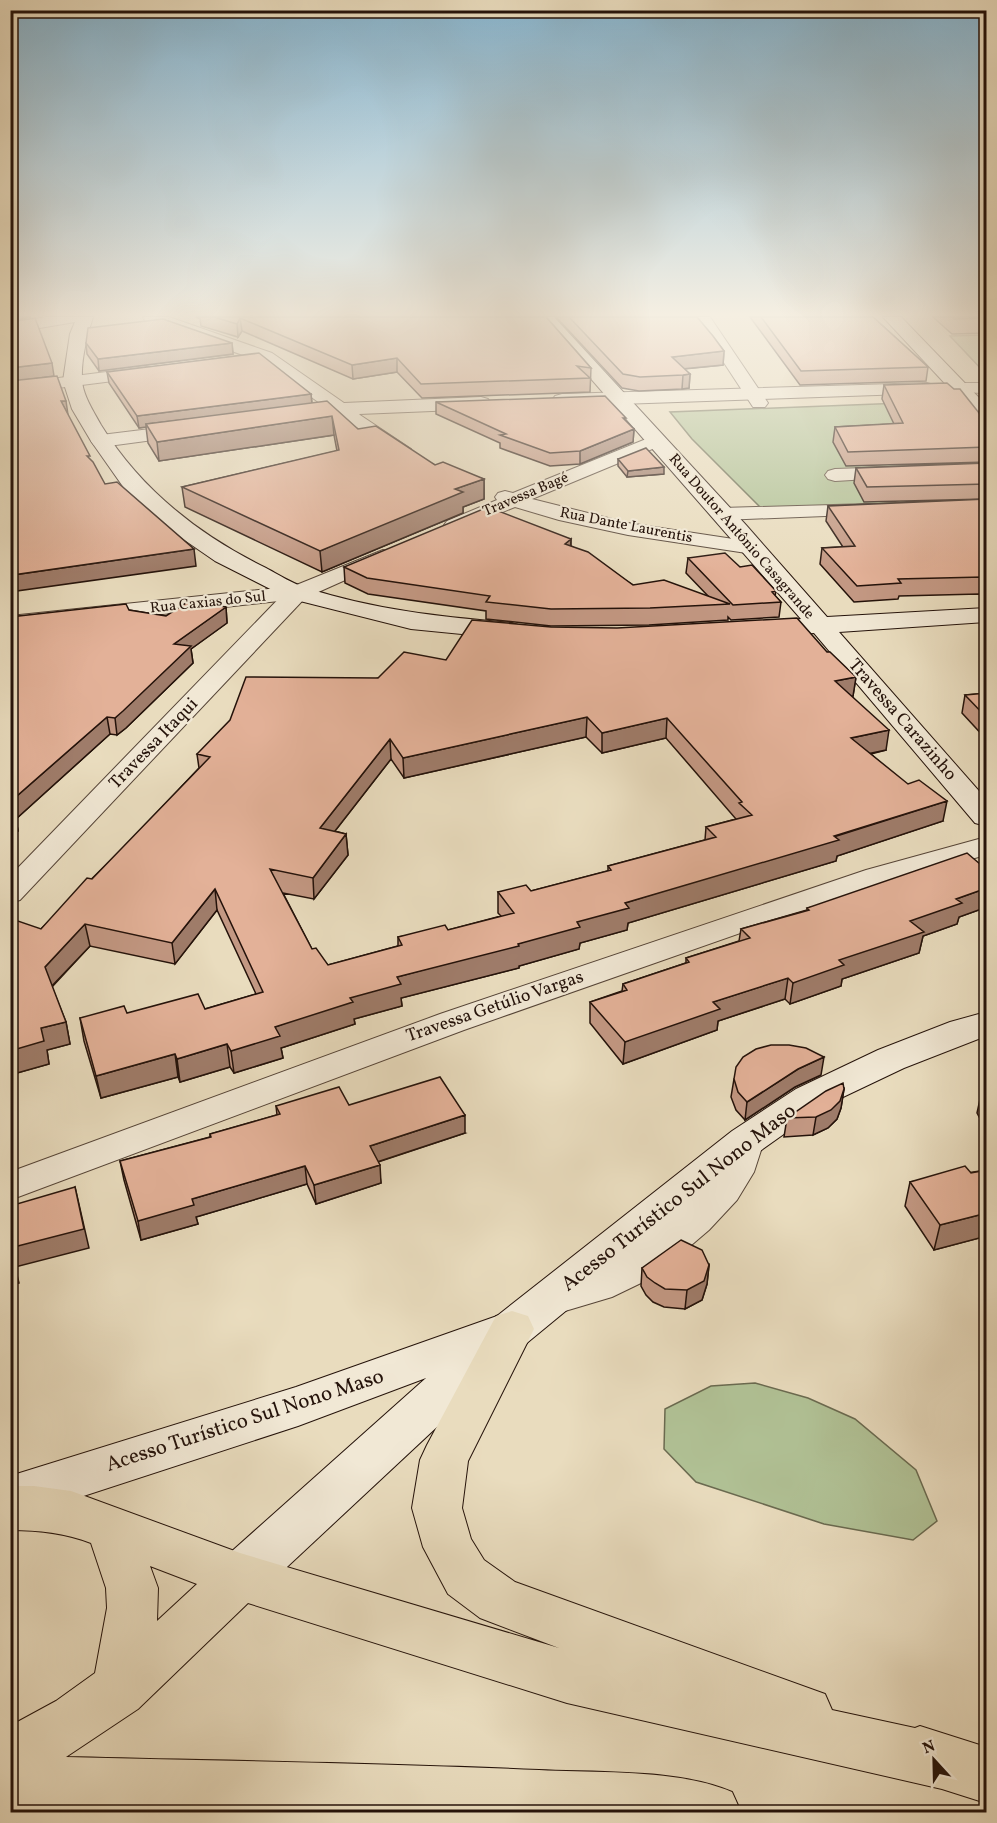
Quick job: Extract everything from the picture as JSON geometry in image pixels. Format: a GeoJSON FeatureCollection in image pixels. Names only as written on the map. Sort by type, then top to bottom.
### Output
{"type":"FeatureCollection","features":[{"type":"Feature","properties":{"kind":"highway"},"geometry":{"type":"LineString","coordinates":[[529,1315],[444,1460],[437,1508],[448,1547],[466,1577],[498,1601],[963,1768]]}},
{"type":"Feature","properties":{"kind":"highway"},"geometry":{"type":"LineString","coordinates":[[10,1508],[34,1508],[71,1514],[110,1526],[240,1577],[567,1677],[963,1768]]}},
{"type":"Feature","properties":{"kind":"highway"},"geometry":{"type":"LineString","coordinates":[[110,1526],[132,1588],[133,1608],[119,1690]]}},
{"type":"Feature","properties":{"kind":"highway"},"geometry":{"type":"LineString","coordinates":[[10,1756],[42,1742],[119,1690],[240,1577]]}},
{"type":"Feature","properties":{"kind":"highway"},"geometry":{"type":"LineString","coordinates":[[10,1784],[494,1797],[646,1804],[712,1812]]}},
{"type":"Feature","properties":{"kind":"main road"},"geometry":{"type":"LineString","coordinates":[[80,402],[101,441],[132,483],[178,525],[223,556],[297,593],[411,621],[539,634]]}},
{"type":"Feature","properties":{"kind":"main road"},"geometry":{"type":"LineString","coordinates":[[330,402],[346,413]]}},
{"type":"Feature","properties":{"kind":"main road"},"geometry":{"type":"LineString","coordinates":[[543,406],[655,402]]}},
{"type":"Feature","properties":{"kind":"main road"},"geometry":{"type":"LineString","coordinates":[[977,402],[987,416]]}},
{"type":"Feature","properties":{"kind":"main road","name":"Rua Doutor Antônio Casagrande"},"geometry":{"type":"LineString","coordinates":[[624,403],[817,624]]}},
{"type":"Feature","properties":{"kind":"main road"},"geometry":{"type":"LineString","coordinates":[[274,420],[346,413],[502,407]]}},
{"type":"Feature","properties":{"kind":"main road"},"geometry":{"type":"LineString","coordinates":[[101,441],[205,428]]}},
{"type":"Feature","properties":{"kind":"main road","name":"Rua Caxias do Sul"},"geometry":{"type":"LineString","coordinates":[[10,624],[54,617],[297,593]]}},
{"type":"Feature","properties":{"kind":"main road"},"geometry":{"type":"LineString","coordinates":[[731,631],[987,615]]}},
{"type":"Feature","properties":{"kind":"main road","name":"Travessa Carazinho"},"geometry":{"type":"LineString","coordinates":[[817,624],[987,817]]}},
{"type":"Feature","properties":{"kind":"main road","name":"Acesso Turístico Sul Nono Maso"},"geometry":{"type":"LineString","coordinates":[[240,1577],[529,1315],[746,1141],[808,1098],[979,1020]]}},
{"type":"Feature","properties":{"kind":"main road","name":"Acesso Turístico Sul Nono Maso"},"geometry":{"type":"LineString","coordinates":[[10,1498],[308,1402],[529,1315]]}},
{"type":"Feature","properties":{"kind":"street"},"geometry":{"type":"LineString","coordinates":[[346,413],[416,457]]}},
{"type":"Feature","properties":{"kind":"street","name":"Travessa Bagé"},"geometry":{"type":"LineString","coordinates":[[440,531],[656,441]]}},
{"type":"Feature","properties":{"kind":"street"},"geometry":{"type":"LineString","coordinates":[[835,475],[916,472]]}},
{"type":"Feature","properties":{"kind":"street","name":"Rua Dante Laurentis"},"geometry":{"type":"LineString","coordinates":[[491,492],[597,524],[653,535],[753,548]]}},
{"type":"Feature","properties":{"kind":"street"},"geometry":{"type":"LineString","coordinates":[[722,514],[891,510]]}},
{"type":"Feature","properties":{"kind":"street"},"geometry":{"type":"LineString","coordinates":[[297,593],[398,549]]}},
{"type":"Feature","properties":{"kind":"street","name":"Travessa Itaqui"},"geometry":{"type":"LineString","coordinates":[[10,894],[297,593]]}},
{"type":"Feature","properties":{"kind":"street","name":"Travessa Getúlio Vargas"},"geometry":{"type":"LineString","coordinates":[[10,1187],[452,1022],[876,876],[987,846]]}},
{"type":"Feature","properties":{"kind":"green space"},"geometry":{"type":"Polygon","coordinates":[[[954,402],[986,438],[986,500],[761,508],[692,439],[670,412],[954,402]]]}},
{"type":"Feature","properties":{"kind":"green space"},"geometry":{"type":"Polygon","coordinates":[[[755,1383],[808,1398],[855,1419],[916,1470],[937,1521],[913,1540],[824,1524],[696,1482],[664,1449],[665,1409],[711,1386],[755,1383]]]}},
{"type":"Feature","properties":{"kind":"building"},"geometry":{"type":"Polygon","coordinates":[[[10,402],[62,402],[90,456],[87,456],[93,462],[105,484],[117,482],[194,549],[13,575],[13,583],[10,583],[10,402]]]}},
{"type":"Feature","properties":{"kind":"building"},"geometry":{"type":"Polygon","coordinates":[[[128,402],[247,402],[137,416],[128,402]]]}},
{"type":"Feature","properties":{"kind":"building"},"geometry":{"type":"Polygon","coordinates":[[[328,402],[358,429],[376,426],[435,465],[443,462],[484,479],[455,489],[463,492],[320,551],[182,487],[339,450],[332,416],[157,442],[146,424],[328,402]]]}},
{"type":"Feature","properties":{"kind":"building"},"geometry":{"type":"Polygon","coordinates":[[[436,402],[611,402],[634,429],[580,451],[550,453],[500,435],[506,434],[436,402]]]}},
{"type":"Feature","properties":{"kind":"building"},"geometry":{"type":"Polygon","coordinates":[[[893,402],[970,402],[987,423],[987,447],[848,452],[835,427],[903,423],[893,402]]]}},
{"type":"Feature","properties":{"kind":"building"},"geometry":{"type":"Polygon","coordinates":[[[646,448],[664,467],[628,471],[618,459],[646,448]]]}},
{"type":"Feature","properties":{"kind":"building"},"geometry":{"type":"Polygon","coordinates":[[[987,463],[987,484],[867,487],[856,468],[987,463]]]}},
{"type":"Feature","properties":{"kind":"building"},"geometry":{"type":"Polygon","coordinates":[[[987,499],[987,582],[983,577],[898,579],[901,583],[857,586],[822,548],[855,546],[828,506],[987,499]]]}},
{"type":"Feature","properties":{"kind":"building"},"geometry":{"type":"Polygon","coordinates":[[[488,507],[571,539],[565,544],[588,552],[633,585],[664,580],[730,604],[551,609],[486,602],[490,596],[367,578],[344,567],[488,507]]]}},
{"type":"Feature","properties":{"kind":"building"},"geometry":{"type":"Polygon","coordinates":[[[725,553],[740,567],[752,565],[776,591],[772,592],[781,602],[733,605],[688,558],[725,553]]]}},
{"type":"Feature","properties":{"kind":"building"},"geometry":{"type":"Polygon","coordinates":[[[189,601],[226,607],[174,644],[191,646],[123,711],[115,718],[107,717],[10,802],[10,617],[126,604],[129,610],[166,616],[189,601]]]}},
{"type":"Feature","properties":{"kind":"building"},"geometry":{"type":"Polygon","coordinates":[[[797,618],[827,652],[830,652],[856,677],[835,681],[889,730],[851,738],[908,784],[919,780],[947,801],[834,836],[839,840],[625,903],[629,908],[577,922],[580,927],[518,944],[519,946],[397,977],[401,984],[350,998],[353,1002],[275,1027],[280,1036],[231,1051],[227,1044],[177,1059],[175,1054],[96,1076],[80,1018],[124,1006],[127,1013],[198,994],[205,1009],[263,992],[215,889],[172,943],[85,924],[45,967],[66,1022],[41,1028],[44,1041],[10,1051],[10,928],[18,921],[41,929],[87,878],[92,879],[210,757],[197,754],[230,720],[246,677],[378,678],[404,652],[446,660],[472,620],[551,627],[617,628],[797,618]],[[587,717],[403,758],[390,739],[320,828],[346,834],[313,878],[270,869],[312,949],[316,948],[328,965],[402,945],[398,937],[445,925],[448,930],[514,913],[498,892],[526,885],[531,891],[611,870],[608,866],[716,837],[706,827],[752,815],[739,803],[742,802],[667,718],[602,733],[587,717]]]}},
{"type":"Feature","properties":{"kind":"building"},"geometry":{"type":"Polygon","coordinates":[[[987,693],[987,718],[965,695],[987,693]]]}},
{"type":"Feature","properties":{"kind":"building"},"geometry":{"type":"Polygon","coordinates":[[[967,853],[987,870],[987,888],[956,899],[962,903],[910,921],[924,932],[839,960],[844,965],[793,983],[788,978],[713,1002],[720,1009],[625,1042],[590,1002],[627,990],[623,984],[689,962],[686,958],[750,938],[741,929],[809,910],[807,908],[967,853]]]}},
{"type":"Feature","properties":{"kind":"building"},"geometry":{"type":"Polygon","coordinates":[[[771,1045],[806,1048],[824,1057],[798,1069],[747,1102],[738,1092],[734,1079],[736,1067],[743,1057],[756,1049],[771,1045]]]}},
{"type":"Feature","properties":{"kind":"building"},"geometry":{"type":"Polygon","coordinates":[[[440,1077],[465,1115],[370,1146],[380,1165],[314,1185],[305,1166],[192,1199],[194,1205],[138,1221],[120,1161],[211,1137],[210,1134],[280,1114],[276,1106],[339,1087],[349,1105],[440,1077]]]}},
{"type":"Feature","properties":{"kind":"building"},"geometry":{"type":"Polygon","coordinates":[[[843,1083],[844,1089],[840,1101],[831,1110],[816,1117],[787,1118],[826,1091],[843,1083]]]}},
{"type":"Feature","properties":{"kind":"building"},"geometry":{"type":"Polygon","coordinates":[[[987,1094],[987,1105],[981,1095],[987,1094]]]}},
{"type":"Feature","properties":{"kind":"building"},"geometry":{"type":"Polygon","coordinates":[[[965,1166],[971,1173],[987,1170],[987,1213],[940,1225],[910,1182],[965,1166]]]}},
{"type":"Feature","properties":{"kind":"building"},"geometry":{"type":"Polygon","coordinates":[[[75,1187],[84,1229],[10,1248],[10,1206],[75,1187]]]}},
{"type":"Feature","properties":{"kind":"building"},"geometry":{"type":"Polygon","coordinates":[[[681,1240],[702,1250],[709,1265],[704,1281],[687,1290],[665,1289],[647,1277],[642,1268],[681,1240]]]}},
{"type":"Feature","properties":{"kind":"building"},"geometry":{"type":"Polygon","coordinates":[[[10,1250],[14,1265],[10,1266],[10,1250]]]}}]}
